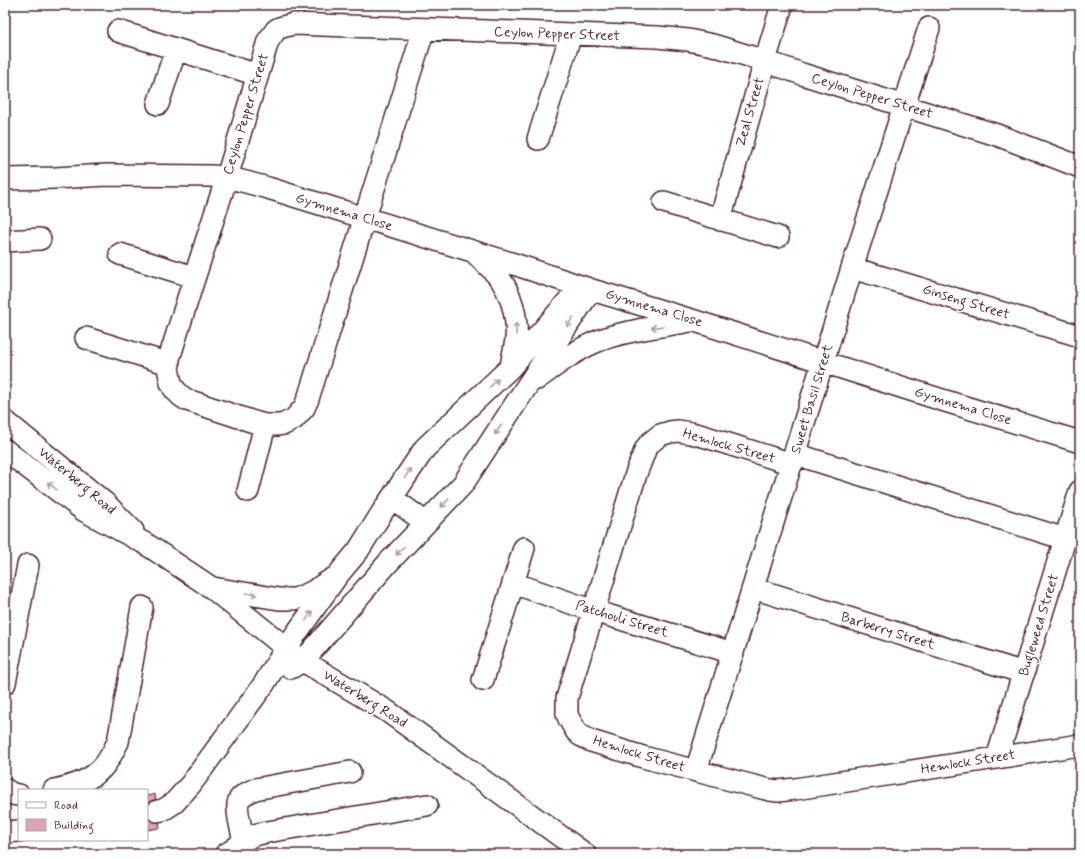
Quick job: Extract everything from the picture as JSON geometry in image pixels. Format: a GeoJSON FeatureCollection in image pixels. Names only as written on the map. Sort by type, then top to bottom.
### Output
{"type":"FeatureCollection","features":[{"type":"Feature","properties":{"kind":"street","name":"Zeal Street"},"geometry":{"type":"LineString","coordinates":[[720,220],[782,5]]}},
{"type":"Feature","properties":{"kind":"street","name":"Ceylon Pepper Street"},"geometry":{"type":"LineString","coordinates":[[424,29],[364,219],[348,275],[304,408],[294,419],[284,424],[265,426],[187,400],[171,383],[168,368],[169,359],[227,177],[268,41],[279,28],[287,25],[314,24],[657,37],[688,40],[713,45],[765,60],[802,74],[1018,143],[1080,167]]}},
{"type":"Feature","properties":{"kind":"street","name":"Sweet Basil Street"},"geometry":{"type":"LineString","coordinates":[[696,771],[852,268],[929,28]]}},
{"type":"Feature","properties":{"kind":"street"},"geometry":{"type":"LineString","coordinates":[[118,31],[258,75]]}},
{"type":"Feature","properties":{"kind":"street"},"geometry":{"type":"LineString","coordinates":[[538,139],[571,34]]}},
{"type":"Feature","properties":{"kind":"street"},"geometry":{"type":"LineString","coordinates":[[158,104],[176,49]]}},
{"type":"Feature","properties":{"kind":"street","name":"Gymnema Close"},"geometry":{"type":"LineString","coordinates":[[5,179],[106,175],[185,175],[227,177],[268,188],[364,219],[514,264],[942,400],[1080,442]]}},
{"type":"Feature","properties":{"kind":"street"},"geometry":{"type":"LineString","coordinates":[[664,202],[778,238]]}},
{"type":"Feature","properties":{"kind":"street"},"geometry":{"type":"LineString","coordinates":[[5,240],[40,239]]}},
{"type":"Feature","properties":{"kind":"street"},"geometry":{"type":"LineString","coordinates":[[475,253],[497,276],[507,292],[513,308],[516,324],[516,339],[511,367]]}},
{"type":"Feature","properties":{"kind":"street"},"geometry":{"type":"LineString","coordinates":[[120,254],[194,277]]}},
{"type":"Feature","properties":{"kind":"street","name":"Ginseng Street"},"geometry":{"type":"LineString","coordinates":[[852,268],[1080,336]]}},
{"type":"Feature","properties":{"kind":"street"},"geometry":{"type":"LineString","coordinates":[[157,811],[163,810],[174,803],[191,784],[264,684],[286,648],[337,576],[358,551],[425,448],[511,367],[586,288]]}},
{"type":"Feature","properties":{"kind":"street"},"geometry":{"type":"LineString","coordinates":[[264,684],[303,661],[387,564],[463,484],[527,386],[586,288]]}},
{"type":"Feature","properties":{"kind":"street"},"geometry":{"type":"LineString","coordinates":[[527,386],[556,365],[584,348],[608,337],[639,330],[695,321]]}},
{"type":"Feature","properties":{"kind":"street"},"geometry":{"type":"LineString","coordinates":[[86,338],[169,364]]}},
{"type":"Feature","properties":{"kind":"street","name":"Waterberg Road"},"geometry":{"type":"LineString","coordinates":[[5,421],[105,502],[146,544]]}},
{"type":"Feature","properties":{"kind":"street"},"geometry":{"type":"LineString","coordinates":[[248,491],[265,426]]}},
{"type":"Feature","properties":{"kind":"street","name":"Hemlock Street"},"geometry":{"type":"LineString","coordinates":[[1065,539],[793,459],[691,433],[678,431],[660,435],[646,448],[636,474],[567,698],[567,714],[573,726],[580,735],[591,741],[643,757],[770,790],[789,790],[1080,745]]}},
{"type":"Feature","properties":{"kind":"street","name":"Waterberg Road"},"geometry":{"type":"LineString","coordinates":[[5,450],[83,510],[146,544],[212,588],[303,661],[387,711],[585,854]]}},
{"type":"Feature","properties":{"kind":"street","name":"Bugleweed Street"},"geometry":{"type":"LineString","coordinates":[[997,758],[1080,492]]}},
{"type":"Feature","properties":{"kind":"street"},"geometry":{"type":"LineString","coordinates":[[392,498],[426,522]]}},
{"type":"Feature","properties":{"kind":"street"},"geometry":{"type":"LineString","coordinates":[[483,680],[524,548]]}},
{"type":"Feature","properties":{"kind":"street"},"geometry":{"type":"LineString","coordinates":[[5,683],[28,565]]}},
{"type":"Feature","properties":{"kind":"street"},"geometry":{"type":"LineString","coordinates":[[212,588],[279,599],[295,599],[312,592],[337,576]]}},
{"type":"Feature","properties":{"kind":"street","name":"Patchouli Street"},"geometry":{"type":"LineString","coordinates":[[513,583],[594,611],[733,653]]}},
{"type":"Feature","properties":{"kind":"street","name":"Barberry Street"},"geometry":{"type":"LineString","coordinates":[[753,588],[1024,673]]}},
{"type":"Feature","properties":{"kind":"street"},"geometry":{"type":"LineString","coordinates":[[58,789],[76,784],[89,778],[102,768],[118,742],[142,606]]}},
{"type":"Feature","properties":{"kind":"street"},"geometry":{"type":"LineString","coordinates":[[244,841],[240,826],[238,806],[239,800],[243,796],[255,789],[350,772]]}},
{"type":"Feature","properties":{"kind":"street"},"geometry":{"type":"LineString","coordinates":[[5,790],[9,793],[18,795]]}},
{"type":"Feature","properties":{"kind":"street"},"geometry":{"type":"LineString","coordinates":[[226,854],[254,835],[427,805]]}},
{"type":"Feature","properties":{"kind":"street"},"geometry":{"type":"LineString","coordinates":[[5,832],[18,831]]}},
{"type":"Feature","properties":{"kind":"building"},"geometry":{"type":"Polygon","coordinates":[[[155,794],[160,828],[148,830],[148,796],[155,794]]]}}]}
